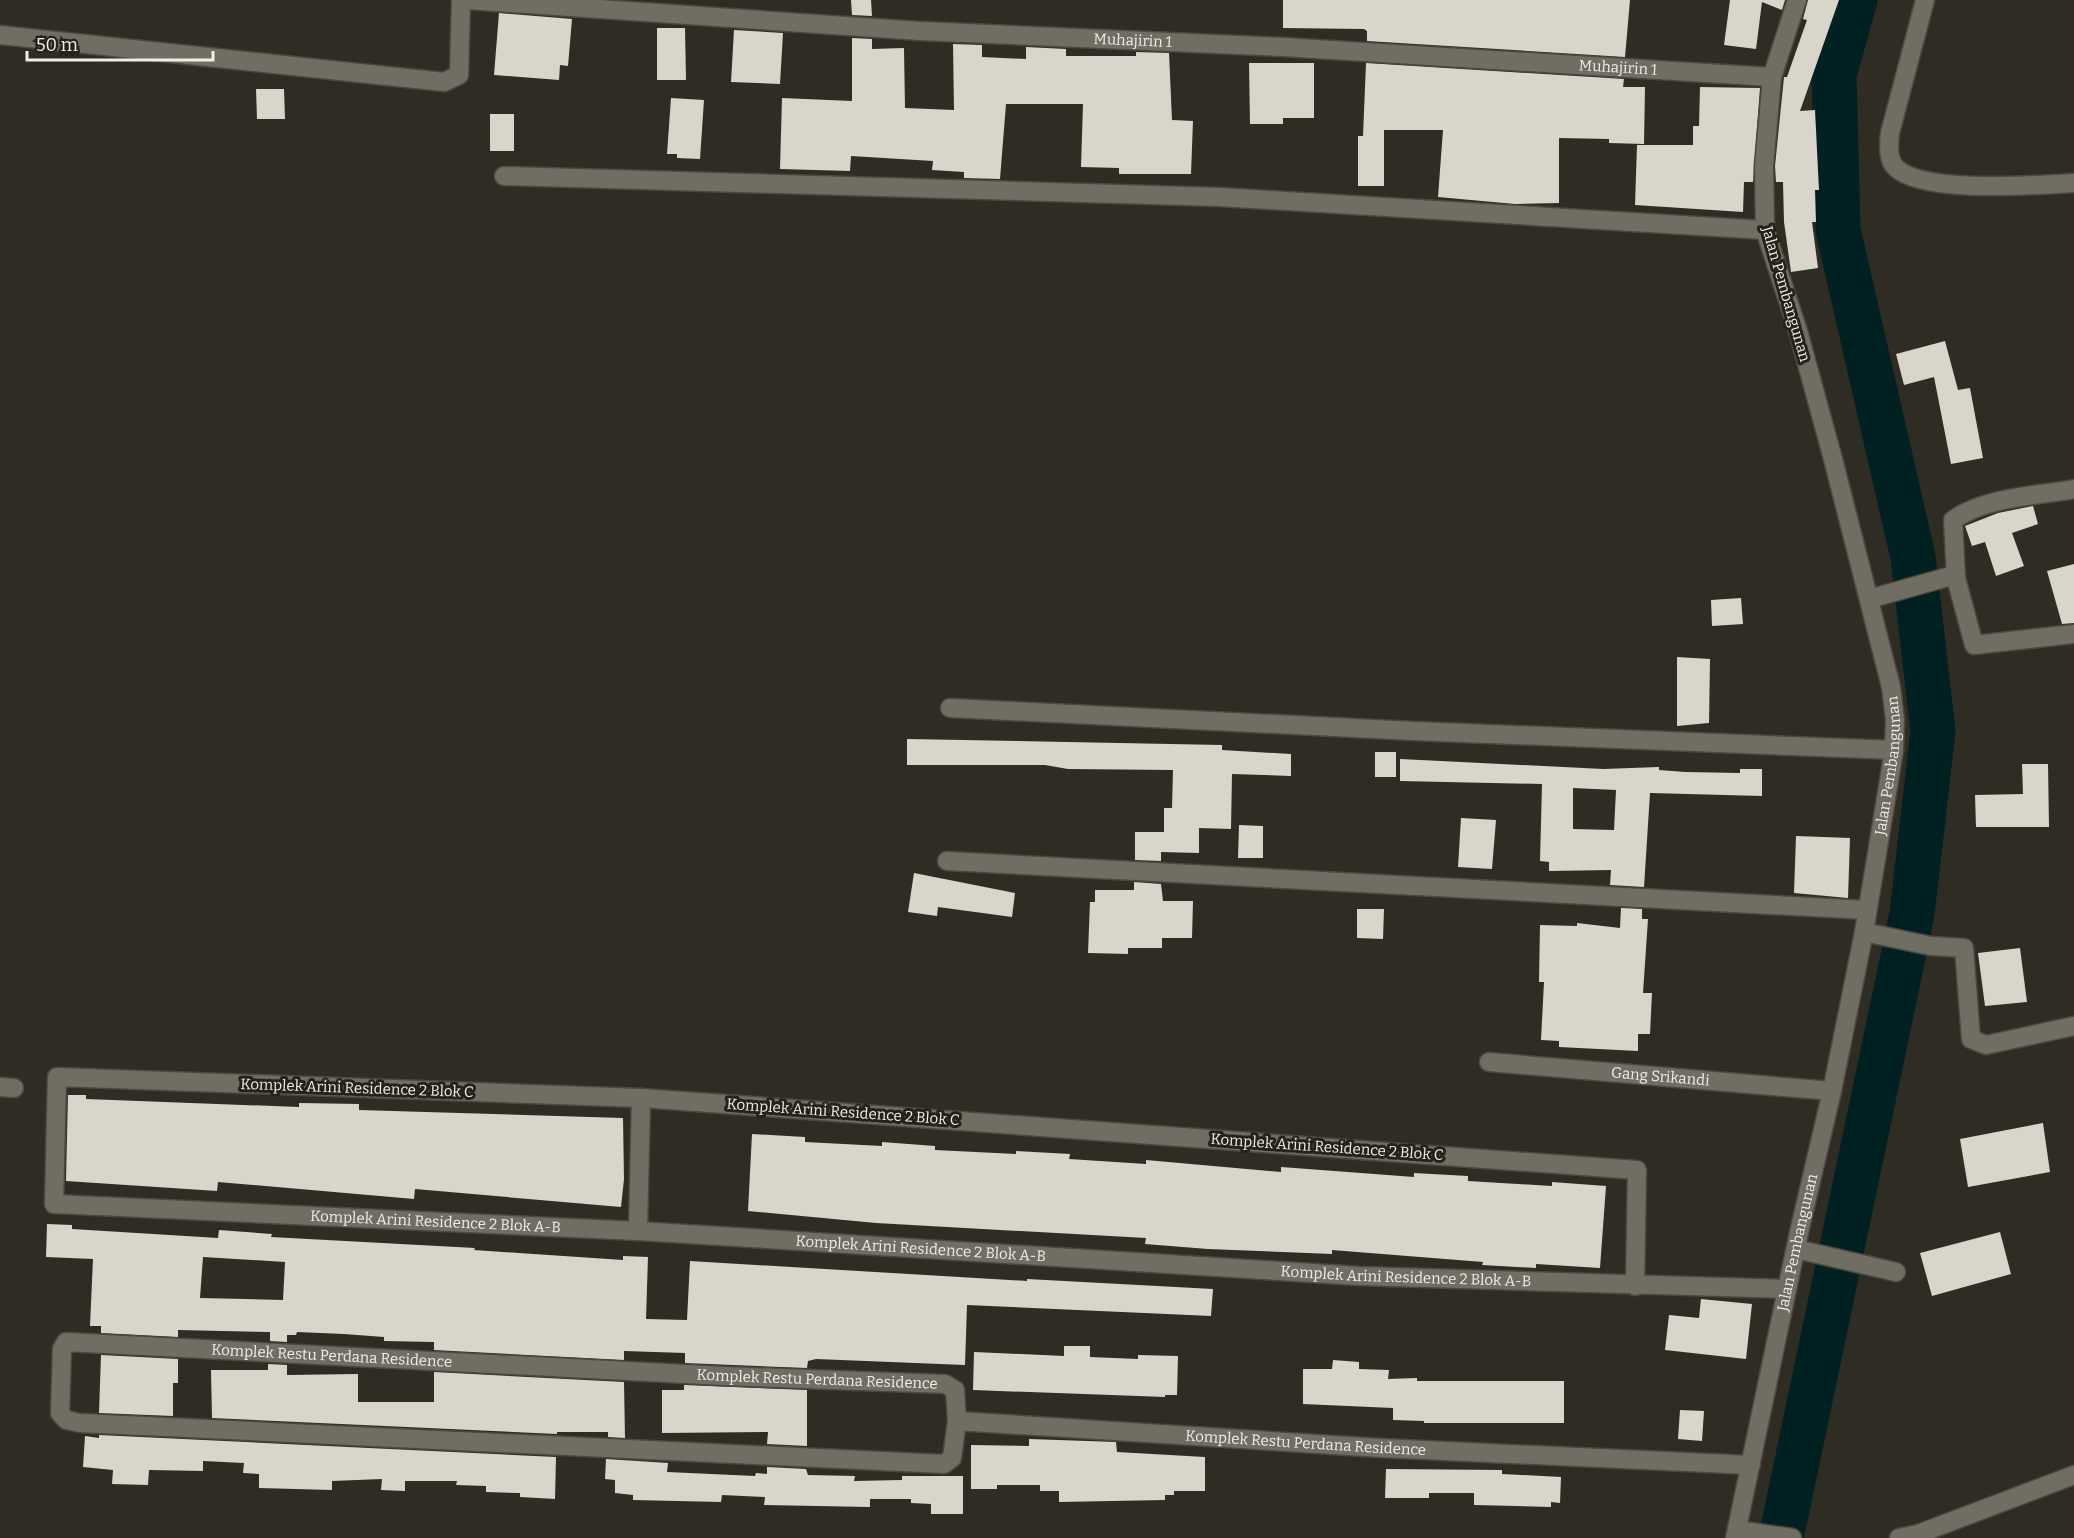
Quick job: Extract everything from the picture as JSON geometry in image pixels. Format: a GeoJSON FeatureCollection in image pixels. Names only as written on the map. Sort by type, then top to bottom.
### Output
{"type":"FeatureCollection","features":[{"type":"Feature","properties":{"kind":"street"},"geometry":{"type":"LineString","coordinates":[[0,35],[444,82],[459,75],[461,0]]}},
{"type":"Feature","properties":{"kind":"street","name":"Muhajirin 1"},"geometry":{"type":"LineString","coordinates":[[468,0],[920,31],[1283,47],[1772,77]]}},
{"type":"Feature","properties":{"kind":"street","name":"Jalan Pembangunan"},"geometry":{"type":"LineString","coordinates":[[1742,1533],[1751,1465],[1787,1289],[1865,933],[1894,750],[1895,720],[1891,687],[1801,342],[1765,230],[1764,166],[1772,77],[1797,0]]}},
{"type":"Feature","properties":{"kind":"street"},"geometry":{"type":"LineString","coordinates":[[1925,0],[1890,133],[1888,153],[1895,167],[1914,179],[2005,187],[2074,183]]}},
{"type":"Feature","properties":{"kind":"street"},"geometry":{"type":"LineString","coordinates":[[504,176],[1220,197],[1765,230]]}},
{"type":"Feature","properties":{"kind":"street"},"geometry":{"type":"LineString","coordinates":[[2074,489],[1990,504],[1963,513],[1953,520],[1956,578],[1974,645],[2074,634]]}},
{"type":"Feature","properties":{"kind":"street"},"geometry":{"type":"LineString","coordinates":[[1869,599],[1935,580],[1952,576],[1956,578]]}},
{"type":"Feature","properties":{"kind":"street"},"geometry":{"type":"LineString","coordinates":[[950,708],[1414,731],[1894,750]]}},
{"type":"Feature","properties":{"kind":"street"},"geometry":{"type":"LineString","coordinates":[[947,861],[1867,910]]}},
{"type":"Feature","properties":{"kind":"street"},"geometry":{"type":"LineString","coordinates":[[1865,933],[1931,946],[1964,948],[1971,1039],[1978,1043],[1986,1045],[2074,1026]]}},
{"type":"Feature","properties":{"kind":"street","name":"Gang Srikandi"},"geometry":{"type":"LineString","coordinates":[[1489,1062],[1832,1091]]}},
{"type":"Feature","properties":{"kind":"street","name":"Komplek Arini Residence 2 Blok C"},"geometry":{"type":"LineString","coordinates":[[54,1204],[57,1077],[641,1098],[1637,1170],[1635,1286]]}},
{"type":"Feature","properties":{"kind":"street"},"geometry":{"type":"LineString","coordinates":[[638,1231],[641,1098]]}},
{"type":"Feature","properties":{"kind":"street","name":"Komplek Arini Residence 2 Blok A-B"},"geometry":{"type":"LineString","coordinates":[[54,1204],[638,1231],[1337,1274],[1635,1286],[1787,1289]]}},
{"type":"Feature","properties":{"kind":"street"},"geometry":{"type":"LineString","coordinates":[[1797,1249],[1896,1272]]}},
{"type":"Feature","properties":{"kind":"street","name":"Komplek Restu Perdana Residence"},"geometry":{"type":"LineString","coordinates":[[66,1342],[724,1376],[945,1384],[955,1390],[957,1420],[952,1458],[944,1464],[80,1423],[66,1420],[60,1413],[62,1349],[66,1342]]}},
{"type":"Feature","properties":{"kind":"street","name":"Komplek Restu Perdana Residence"},"geometry":{"type":"LineString","coordinates":[[957,1420],[1381,1448],[1751,1465]]}},
{"type":"Feature","properties":{"kind":"street"},"geometry":{"type":"LineString","coordinates":[[1899,1538],[1918,1534],[2074,1475]]}},
{"type":"Feature","properties":{"kind":"street"},"geometry":{"type":"LineString","coordinates":[[1742,1533],[1792,1538]]}},
{"type":"Feature","properties":{"kind":"building"},"geometry":{"type":"Polygon","coordinates":[[[851,0],[871,0],[872,16],[852,15],[851,0]]]}},
{"type":"Feature","properties":{"kind":"building"},"geometry":{"type":"Polygon","coordinates":[[[1283,0],[1630,0],[1625,57],[1367,41],[1367,31],[1364,29],[1283,28],[1283,0]]]}},
{"type":"Feature","properties":{"kind":"building"},"geometry":{"type":"Polygon","coordinates":[[[1730,0],[1785,0],[1782,10],[1762,2],[1756,49],[1724,45],[1730,0]]]}},
{"type":"Feature","properties":{"kind":"building"},"geometry":{"type":"Polygon","coordinates":[[[1808,0],[1839,0],[1800,111],[1815,110],[1819,190],[1815,190],[1816,222],[1812,222],[1818,268],[1791,272],[1784,222],[1783,182],[1776,182],[1775,166],[1784,77],[1787,77],[1807,20],[1803,19],[1808,0]]]}},
{"type":"Feature","properties":{"kind":"building"},"geometry":{"type":"Polygon","coordinates":[[[499,13],[572,19],[568,66],[560,65],[559,80],[494,75],[499,13]]]}},
{"type":"Feature","properties":{"kind":"building"},"geometry":{"type":"Polygon","coordinates":[[[657,28],[685,28],[686,80],[657,80],[657,28]]]}},
{"type":"Feature","properties":{"kind":"building"},"geometry":{"type":"Polygon","coordinates":[[[734,30],[783,33],[780,84],[731,82],[734,30]]]}},
{"type":"Feature","properties":{"kind":"building"},"geometry":{"type":"Polygon","coordinates":[[[852,38],[872,39],[872,49],[904,48],[905,108],[954,110],[953,44],[982,45],[982,57],[1026,59],[1026,47],[1066,49],[1066,56],[1136,56],[1136,52],[1169,53],[1172,120],[1193,121],[1191,174],[1119,174],[1119,168],[1081,167],[1083,104],[1006,104],[1000,179],[964,178],[964,172],[932,170],[933,161],[851,156],[850,171],[780,169],[782,98],[852,101],[852,38]]]}},
{"type":"Feature","properties":{"kind":"building"},"geometry":{"type":"Polygon","coordinates":[[[1249,63],[1314,63],[1314,118],[1283,118],[1283,124],[1250,124],[1249,63]]]}},
{"type":"Feature","properties":{"kind":"building"},"geometry":{"type":"Polygon","coordinates":[[[1366,63],[1624,79],[1623,87],[1645,87],[1644,144],[1609,143],[1609,139],[1559,138],[1559,203],[1515,204],[1438,197],[1443,130],[1384,130],[1384,186],[1358,186],[1358,136],[1363,136],[1366,63]]]}},
{"type":"Feature","properties":{"kind":"building"},"geometry":{"type":"Polygon","coordinates":[[[1700,87],[1760,88],[1753,182],[1744,182],[1743,212],[1635,205],[1637,145],[1693,145],[1693,126],[1699,126],[1700,87]]]}},
{"type":"Feature","properties":{"kind":"building"},"geometry":{"type":"Polygon","coordinates":[[[256,89],[284,89],[285,119],[257,119],[256,89]]]}},
{"type":"Feature","properties":{"kind":"building"},"geometry":{"type":"Polygon","coordinates":[[[671,98],[704,100],[700,159],[677,158],[677,154],[667,154],[671,98]]]}},
{"type":"Feature","properties":{"kind":"building"},"geometry":{"type":"Polygon","coordinates":[[[490,114],[514,114],[514,151],[490,151],[490,114]]]}},
{"type":"Feature","properties":{"kind":"building"},"geometry":{"type":"Polygon","coordinates":[[[1945,341],[1958,390],[1970,388],[1983,458],[1951,464],[1934,377],[1904,385],[1896,354],[1945,341]]]}},
{"type":"Feature","properties":{"kind":"building"},"geometry":{"type":"Polygon","coordinates":[[[2033,506],[2038,524],[2012,533],[2024,566],[1996,576],[1985,542],[1972,546],[1965,526],[1998,513],[2033,506]]]}},
{"type":"Feature","properties":{"kind":"building"},"geometry":{"type":"Polygon","coordinates":[[[2074,564],[2074,623],[2062,624],[2047,571],[2074,564]]]}},
{"type":"Feature","properties":{"kind":"building"},"geometry":{"type":"Polygon","coordinates":[[[1741,598],[1743,624],[1712,626],[1711,600],[1741,598]]]}},
{"type":"Feature","properties":{"kind":"building"},"geometry":{"type":"Polygon","coordinates":[[[1677,657],[1710,659],[1709,723],[1677,726],[1677,657]]]}},
{"type":"Feature","properties":{"kind":"building"},"geometry":{"type":"Polygon","coordinates":[[[907,739],[1222,745],[1222,750],[1291,754],[1291,776],[1232,774],[1231,829],[1199,828],[1199,853],[1161,852],[1161,861],[1135,860],[1135,832],[1164,832],[1164,808],[1172,808],[1173,770],[1068,769],[1045,765],[907,765],[907,739]]]}},
{"type":"Feature","properties":{"kind":"building"},"geometry":{"type":"Polygon","coordinates":[[[1375,752],[1396,752],[1396,777],[1375,777],[1375,752]]]}},
{"type":"Feature","properties":{"kind":"building"},"geometry":{"type":"Polygon","coordinates":[[[1400,759],[1603,769],[1659,767],[1659,770],[1685,772],[1740,773],[1740,769],[1762,769],[1762,796],[1650,793],[1644,887],[1610,885],[1611,870],[1549,871],[1549,862],[1540,861],[1542,784],[1400,781],[1400,759]],[[1573,788],[1573,829],[1614,830],[1616,790],[1573,788]]]}},
{"type":"Feature","properties":{"kind":"building"},"geometry":{"type":"Polygon","coordinates":[[[2022,764],[2048,764],[2049,827],[1976,827],[1975,795],[2023,794],[2022,764]]]}},
{"type":"Feature","properties":{"kind":"building"},"geometry":{"type":"Polygon","coordinates":[[[1461,818],[1496,820],[1492,869],[1458,867],[1461,818]]]}},
{"type":"Feature","properties":{"kind":"building"},"geometry":{"type":"Polygon","coordinates":[[[1239,825],[1263,826],[1263,858],[1238,858],[1239,825]]]}},
{"type":"Feature","properties":{"kind":"building"},"geometry":{"type":"Polygon","coordinates":[[[1796,836],[1850,838],[1848,898],[1794,893],[1796,836]]]}},
{"type":"Feature","properties":{"kind":"building"},"geometry":{"type":"Polygon","coordinates":[[[914,873],[1015,893],[1012,917],[938,907],[937,916],[908,912],[914,873]]]}},
{"type":"Feature","properties":{"kind":"building"},"geometry":{"type":"Polygon","coordinates":[[[1134,882],[1161,884],[1163,901],[1193,901],[1192,938],[1162,938],[1162,948],[1128,948],[1128,954],[1088,953],[1090,902],[1095,902],[1095,890],[1134,890],[1134,882]]]}},
{"type":"Feature","properties":{"kind":"building"},"geometry":{"type":"Polygon","coordinates":[[[1621,908],[1642,909],[1642,919],[1648,919],[1643,993],[1652,993],[1650,1034],[1638,1034],[1638,1051],[1559,1047],[1559,1041],[1541,1040],[1544,982],[1539,982],[1540,925],[1577,926],[1577,923],[1620,928],[1621,908]]]}},
{"type":"Feature","properties":{"kind":"building"},"geometry":{"type":"Polygon","coordinates":[[[1357,909],[1384,909],[1383,939],[1357,938],[1357,909]]]}},
{"type":"Feature","properties":{"kind":"building"},"geometry":{"type":"Polygon","coordinates":[[[2020,948],[2027,1002],[1985,1006],[1978,953],[2020,948]]]}},
{"type":"Feature","properties":{"kind":"building"},"geometry":{"type":"Polygon","coordinates":[[[68,1095],[86,1095],[86,1099],[299,1107],[299,1103],[359,1104],[359,1110],[623,1118],[624,1179],[621,1207],[415,1189],[414,1199],[218,1182],[217,1191],[66,1181],[68,1095]]]}},
{"type":"Feature","properties":{"kind":"building"},"geometry":{"type":"Polygon","coordinates":[[[2043,1123],[2050,1172],[1968,1187],[1960,1139],[2043,1123]]]}},
{"type":"Feature","properties":{"kind":"building"},"geometry":{"type":"Polygon","coordinates":[[[752,1134],[805,1137],[805,1142],[882,1146],[882,1142],[935,1146],[935,1150],[1070,1154],[1069,1159],[1146,1164],[1146,1160],[1281,1172],[1281,1167],[1414,1177],[1414,1173],[1468,1176],[1468,1181],[1552,1186],[1552,1182],[1606,1186],[1600,1268],[1536,1264],[1536,1268],[1482,1265],[1483,1262],[1332,1250],[1332,1254],[1208,1249],[1145,1244],[1146,1238],[876,1223],[748,1211],[752,1134]]]}},
{"type":"Feature","properties":{"kind":"building"},"geometry":{"type":"Polygon","coordinates":[[[47,1224],[72,1225],[72,1229],[218,1238],[219,1230],[272,1234],[271,1237],[475,1248],[474,1250],[623,1260],[623,1256],[648,1257],[646,1319],[687,1320],[690,1261],[1027,1281],[1027,1279],[1213,1289],[1211,1316],[967,1305],[965,1365],[816,1359],[808,1361],[807,1368],[685,1363],[685,1353],[624,1351],[624,1360],[434,1350],[434,1342],[384,1341],[384,1337],[344,1334],[297,1332],[296,1335],[287,1335],[287,1342],[270,1341],[270,1332],[178,1330],[178,1337],[101,1333],[101,1326],[90,1326],[93,1259],[46,1257],[47,1224]],[[203,1257],[200,1298],[283,1300],[285,1262],[203,1257]]]}},
{"type":"Feature","properties":{"kind":"building"},"geometry":{"type":"Polygon","coordinates":[[[2000,1232],[2011,1274],[1932,1296],[1920,1253],[2000,1232]]]}},
{"type":"Feature","properties":{"kind":"building"},"geometry":{"type":"Polygon","coordinates":[[[1701,1299],[1752,1304],[1746,1359],[1665,1350],[1669,1315],[1699,1318],[1701,1299]]]}},
{"type":"Feature","properties":{"kind":"building"},"geometry":{"type":"Polygon","coordinates":[[[1064,1346],[1090,1346],[1090,1357],[1138,1359],[1138,1355],[1178,1356],[1177,1395],[1165,1395],[1165,1397],[973,1390],[974,1352],[1064,1356],[1064,1346]]]}},
{"type":"Feature","properties":{"kind":"building"},"geometry":{"type":"Polygon","coordinates":[[[101,1355],[178,1359],[178,1383],[173,1383],[173,1416],[99,1413],[101,1355]]]}},
{"type":"Feature","properties":{"kind":"building"},"geometry":{"type":"Polygon","coordinates":[[[1333,1360],[1359,1362],[1359,1369],[1389,1370],[1388,1379],[1564,1381],[1564,1423],[1424,1423],[1424,1421],[1393,1420],[1393,1408],[1303,1404],[1303,1369],[1332,1369],[1333,1360]]]}},
{"type":"Feature","properties":{"kind":"building"},"geometry":{"type":"Polygon","coordinates":[[[268,1364],[287,1365],[287,1375],[358,1374],[358,1402],[434,1402],[434,1372],[624,1382],[625,1438],[608,1437],[608,1432],[557,1432],[557,1434],[212,1418],[211,1370],[268,1370],[268,1364]]]}},
{"type":"Feature","properties":{"kind":"building"},"geometry":{"type":"Polygon","coordinates":[[[684,1385],[807,1390],[807,1446],[767,1444],[768,1432],[662,1433],[662,1390],[684,1390],[684,1385]]]}},
{"type":"Feature","properties":{"kind":"building"},"geometry":{"type":"Polygon","coordinates":[[[1680,1410],[1704,1411],[1702,1441],[1678,1439],[1680,1410]]]}},
{"type":"Feature","properties":{"kind":"building"},"geometry":{"type":"Polygon","coordinates":[[[99,1435],[556,1457],[555,1499],[520,1497],[520,1493],[486,1492],[486,1486],[456,1485],[457,1481],[405,1481],[405,1491],[381,1490],[382,1479],[332,1481],[332,1490],[259,1488],[259,1474],[243,1473],[244,1463],[203,1461],[203,1471],[149,1470],[148,1485],[112,1484],[113,1470],[83,1467],[85,1436],[99,1438],[99,1435]]]}},
{"type":"Feature","properties":{"kind":"building"},"geometry":{"type":"Polygon","coordinates":[[[1029,1439],[1116,1442],[1117,1452],[1205,1457],[1205,1491],[1174,1491],[1174,1495],[1165,1495],[1165,1500],[1059,1502],[1059,1491],[1040,1491],[1040,1485],[997,1485],[997,1489],[971,1489],[971,1445],[1029,1446],[1029,1439]]]}},
{"type":"Feature","properties":{"kind":"building"},"geometry":{"type":"Polygon","coordinates":[[[606,1459],[668,1463],[667,1472],[755,1476],[756,1473],[767,1474],[767,1467],[806,1469],[808,1475],[855,1476],[854,1481],[902,1480],[902,1476],[963,1476],[963,1514],[931,1514],[931,1504],[911,1503],[911,1499],[870,1499],[870,1507],[764,1505],[765,1497],[722,1495],[721,1502],[633,1500],[633,1495],[615,1493],[615,1480],[605,1479],[606,1459]]]}},
{"type":"Feature","properties":{"kind":"building"},"geometry":{"type":"Polygon","coordinates":[[[1386,1469],[1502,1470],[1502,1474],[1561,1477],[1560,1503],[1551,1502],[1551,1507],[1474,1505],[1474,1493],[1429,1493],[1429,1498],[1385,1498],[1386,1469]]]}},
{"type":"Feature","properties":{"kind":"waterway"},"geometry":{"type":"LineString","coordinates":[[1781,1538],[1912,914],[1933,731],[1913,557],[1838,230],[1834,75],[1855,0]]}}]}
